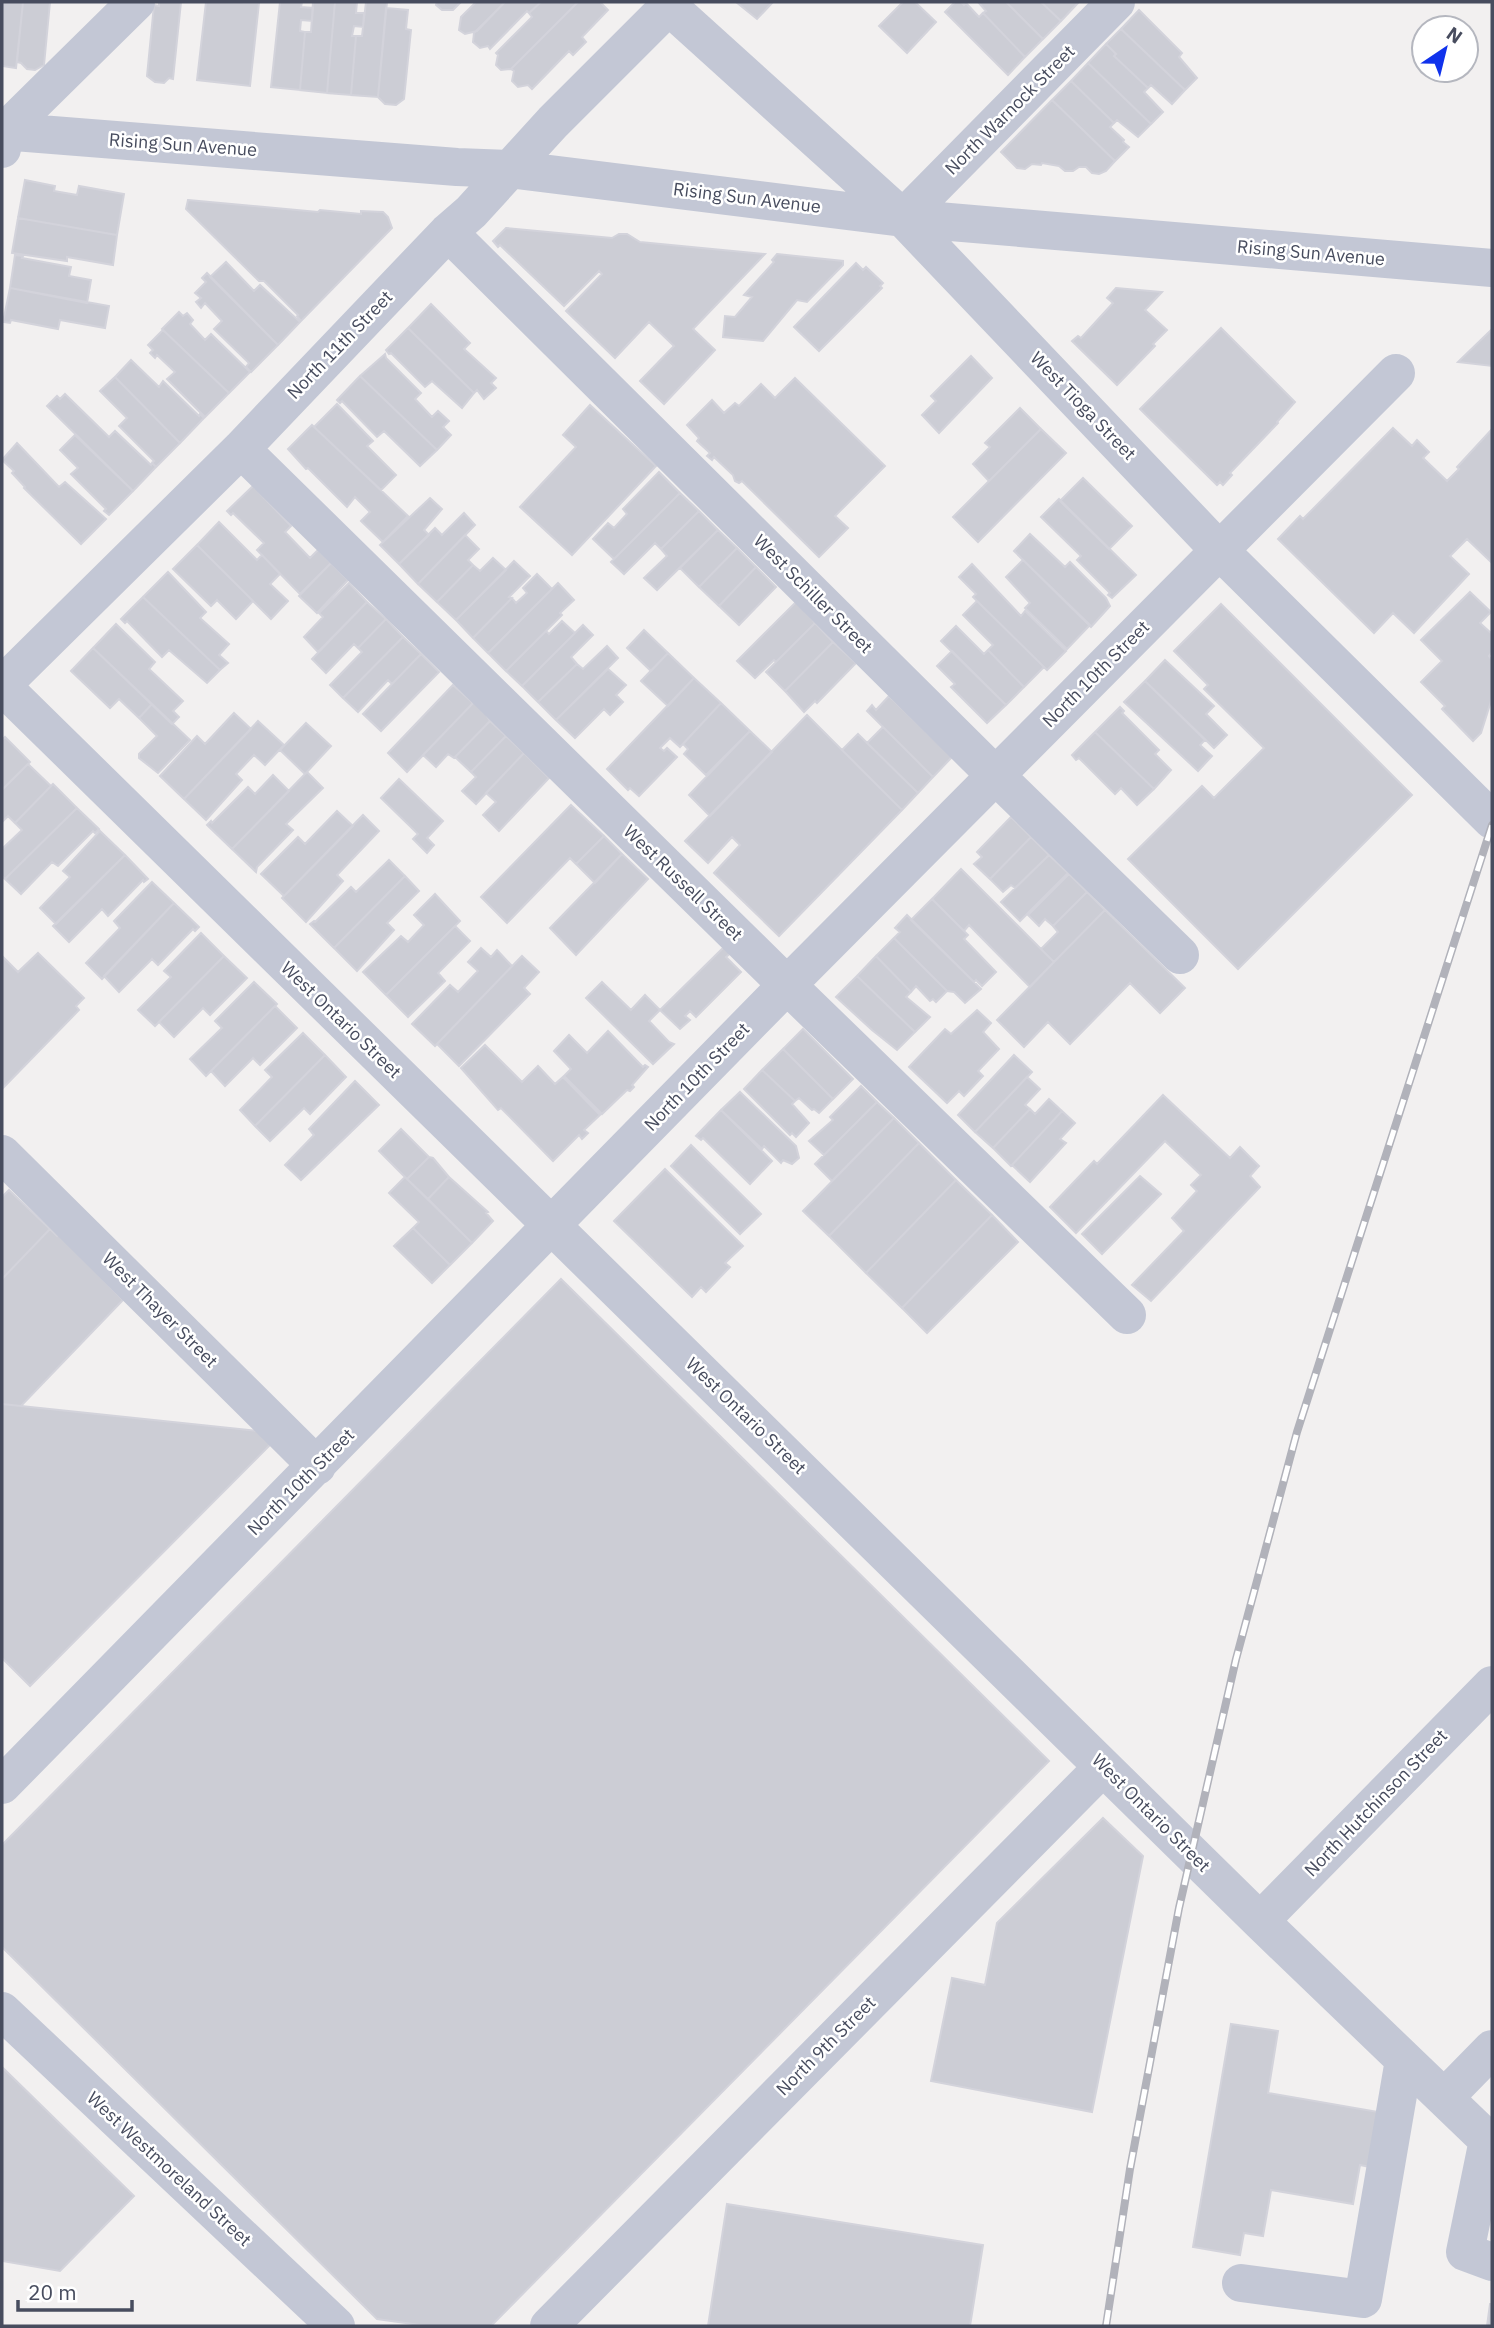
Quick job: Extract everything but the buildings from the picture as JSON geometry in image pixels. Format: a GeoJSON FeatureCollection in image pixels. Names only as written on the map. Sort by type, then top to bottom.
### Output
{"type":"FeatureCollection","features":[{"type":"Feature","properties":{"kind":"street"},"geometry":{"type":"LineString","coordinates":[[3,138],[136,2]]}},
{"type":"Feature","properties":{"kind":"street","name":"North Warnock Street"},"geometry":{"type":"LineString","coordinates":[[903,218],[1116,2]]}},
{"type":"Feature","properties":{"kind":"street","name":"West Tioga Street"},"geometry":{"type":"LineString","coordinates":[[669,3],[903,218],[1220,551],[1492,820]]}},
{"type":"Feature","properties":{"kind":"street","name":"North 11th Street"},"geometry":{"type":"LineString","coordinates":[[2,686],[241,449],[669,3]]}},
{"type":"Feature","properties":{"kind":"street","name":"Rising Sun Avenue"},"geometry":{"type":"LineString","coordinates":[[3,138],[510,169],[903,218],[1492,268]]}},
{"type":"Feature","properties":{"kind":"street","name":"West Schiller Street"},"geometry":{"type":"LineString","coordinates":[[448,232],[1180,955]]}},
{"type":"Feature","properties":{"kind":"street","name":"North 10th Street"},"geometry":{"type":"LineString","coordinates":[[2,1786],[995,774],[1396,373]]}},
{"type":"Feature","properties":{"kind":"street","name":"West Russell Street"},"geometry":{"type":"LineString","coordinates":[[241,449],[1127,1315]]}},
{"type":"Feature","properties":{"kind":"street","name":"West Ontario Street"},"geometry":{"type":"LineString","coordinates":[[2,686],[1260,1921],[1490,2142]]}},
{"type":"Feature","properties":{"kind":"street","name":"West Thayer Street"},"geometry":{"type":"LineString","coordinates":[[2,1154],[317,1466]]}},
{"type":"Feature","properties":{"kind":"street","name":"North Hutchinson Street"},"geometry":{"type":"LineString","coordinates":[[1260,1921],[1492,1685]]}},
{"type":"Feature","properties":{"kind":"street","name":"North 9th Street"},"geometry":{"type":"LineString","coordinates":[[549,2326],[1104,1767]]}},
{"type":"Feature","properties":{"kind":"street","name":"West Westmoreland Street"},"geometry":{"type":"LineString","coordinates":[[2,2011],[336,2326]]}},
{"type":"Feature","properties":{"kind":"street"},"geometry":{"type":"LineString","coordinates":[[1445,2097],[1492,2049]]}},
{"type":"Feature","properties":{"kind":"street"},"geometry":{"type":"LineString","coordinates":[[1241,2283],[1363,2299],[1404,2060]]}},
{"type":"Feature","properties":{"kind":"street"},"geometry":{"type":"LineString","coordinates":[[1490,2142],[1465,2252],[1492,2262]]}},
{"type":"Feature","properties":{"kind":"railway"},"geometry":{"type":"LineString","coordinates":[[1106,2326],[1130,2169],[1179,1908],[1236,1659],[1297,1432],[1492,825]]}}]}
